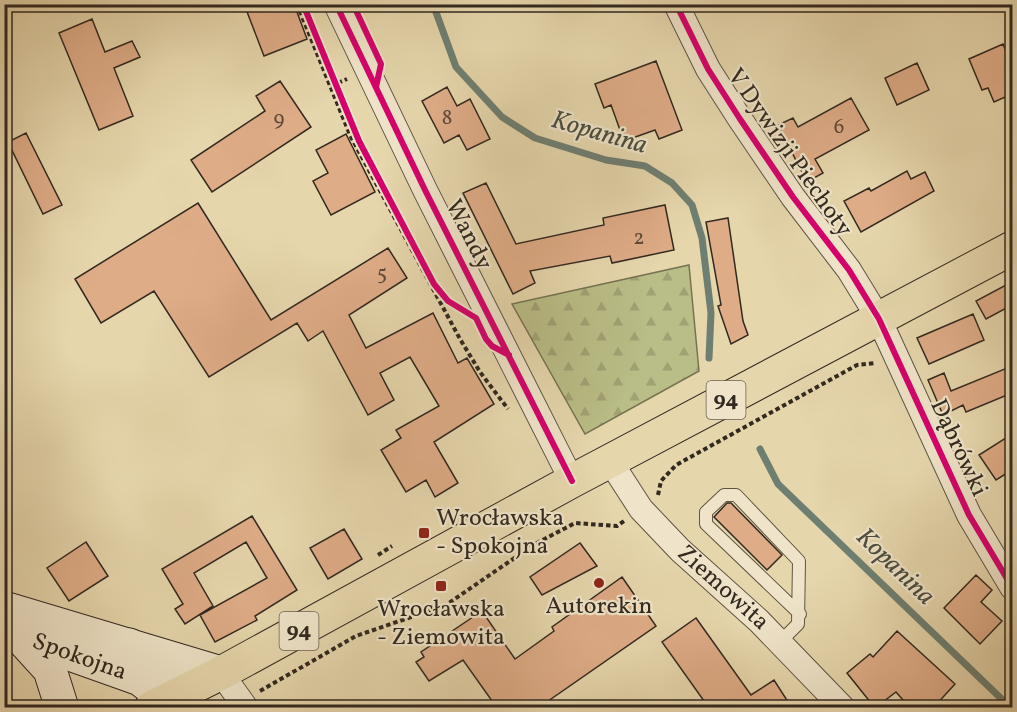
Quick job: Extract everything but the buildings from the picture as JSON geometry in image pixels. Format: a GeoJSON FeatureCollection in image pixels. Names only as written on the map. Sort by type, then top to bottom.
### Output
{"type":"FeatureCollection","features":[{"type":"Feature","properties":{"kind":"main road","name":"94"},"geometry":{"type":"LineString","coordinates":[[159,704],[221,673],[572,481],[1012,248]]}},
{"type":"Feature","properties":{"kind":"street","name":"Wandy"},"geometry":{"type":"LineString","coordinates":[[336,4],[425,190],[572,481]]}},
{"type":"Feature","properties":{"kind":"street","name":"V Dywizji Piechoty"},"geometry":{"type":"LineString","coordinates":[[676,4],[708,69],[740,119],[793,197],[849,270],[879,319]]}},
{"type":"Feature","properties":{"kind":"street","name":"Dąbrówki"},"geometry":{"type":"LineString","coordinates":[[879,319],[969,515],[1012,587]]}},
{"type":"Feature","properties":{"kind":"street","name":"Ziemowita"},"geometry":{"type":"LineString","coordinates":[[610,461],[641,509],[680,550],[759,621],[843,708]]}},
{"type":"Feature","properties":{"kind":"street","name":"Spokojna"},"geometry":{"type":"LineString","coordinates":[[9,625],[129,645],[221,673]]}},
{"type":"Feature","properties":{"kind":"street","name":"Spokojna"},"geometry":{"type":"LineString","coordinates":[[9,625],[140,680],[159,704],[169,682],[164,669],[148,654],[129,645]]}},
{"type":"Feature","properties":{"kind":"street","name":"Spokojna"},"geometry":{"type":"LineString","coordinates":[[9,625],[50,670],[62,708]]}},
{"type":"Feature","properties":{"kind":"street"},"geometry":{"type":"LineString","coordinates":[[221,673],[244,705]]}},
{"type":"Feature","properties":{"kind":"lane"},"geometry":{"type":"LineString","coordinates":[[779,643],[798,624],[800,614],[799,561],[736,495],[724,495],[706,512],[706,524],[800,614]]}},
{"type":"Feature","properties":{"kind":"path"},"geometry":{"type":"LineString","coordinates":[[297,4],[355,145],[460,339],[480,372],[510,411]]}},
{"type":"Feature","properties":{"kind":"path"},"geometry":{"type":"LineString","coordinates":[[303,4],[363,149],[434,284],[448,301]]}},
{"type":"Feature","properties":{"kind":"path"},"geometry":{"type":"LineString","coordinates":[[244,705],[356,636],[446,605],[535,544],[575,523],[617,526],[658,497],[661,481],[676,465],[857,365],[873,365],[895,352]]}},
{"type":"Feature","properties":{"kind":"path"},"geometry":{"type":"LineString","coordinates":[[376,558],[381,551],[401,540]]}},
{"type":"Feature","properties":{"kind":"green space"},"geometry":{"type":"Polygon","coordinates":[[[689,265],[699,371],[585,434],[512,304],[689,265]]]}},
{"type":"Feature","properties":{"kind":"waterway","name":"Kopanina"},"geometry":{"type":"LineString","coordinates":[[433,4],[456,67],[502,117],[535,138],[606,160],[645,166],[672,183],[692,205],[702,238],[711,313],[709,358]]}},
{"type":"Feature","properties":{"kind":"waterway","name":"Kopanina"},"geometry":{"type":"LineString","coordinates":[[760,449],[778,484],[1011,708]]}},
{"type":"Feature","properties":{"kind":"cycle path"},"geometry":{"type":"LineString","coordinates":[[303,4],[359,141],[434,284],[448,301],[476,318],[492,346],[509,355]]}},
{"type":"Feature","properties":{"kind":"cycle path"},"geometry":{"type":"LineString","coordinates":[[336,4],[425,190],[572,481]]}},
{"type":"Feature","properties":{"kind":"cycle path"},"geometry":{"type":"LineString","coordinates":[[353,4],[381,64],[376,87]]}},
{"type":"Feature","properties":{"kind":"cycle path"},"geometry":{"type":"LineString","coordinates":[[676,4],[708,69],[740,119],[793,197],[849,270],[879,319],[969,515],[1012,587]]}},
{"type":"Feature","properties":{"kind":"place","name":"Wrocławska - Spokojna"},"geometry":{"type":"Point","coordinates":[424,533]}},
{"type":"Feature","properties":{"kind":"place","name":"Autorekin"},"geometry":{"type":"Point","coordinates":[599,583]}},
{"type":"Feature","properties":{"kind":"place","name":"Wrocławska - Ziemowita"},"geometry":{"type":"Point","coordinates":[441,586]}}]}
